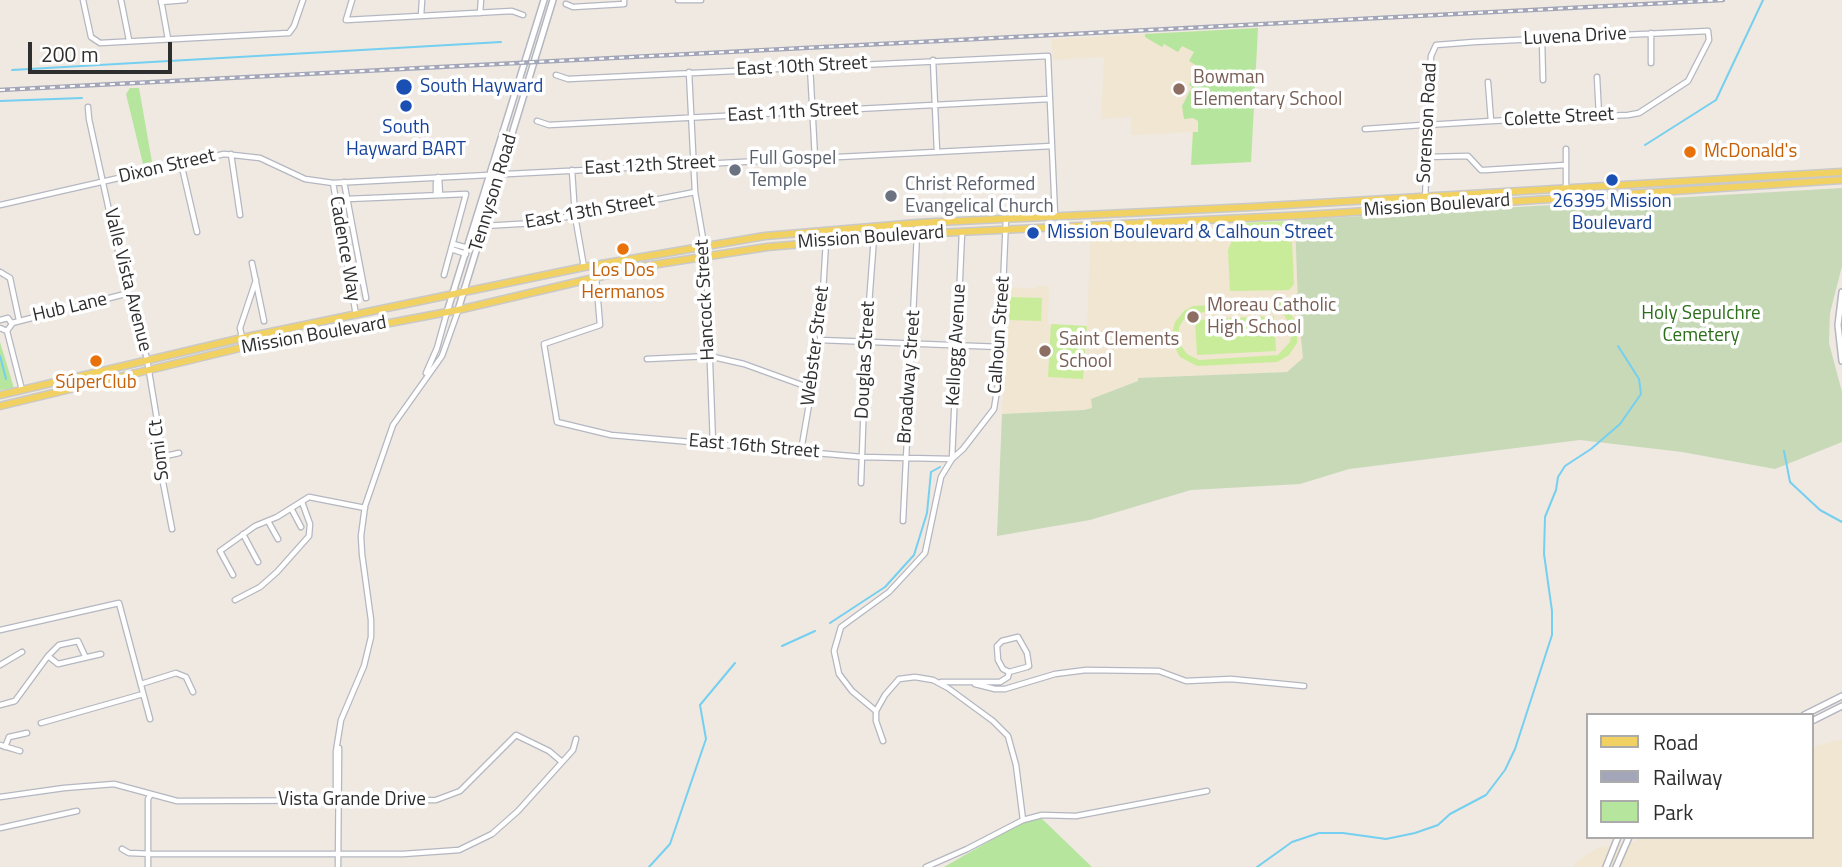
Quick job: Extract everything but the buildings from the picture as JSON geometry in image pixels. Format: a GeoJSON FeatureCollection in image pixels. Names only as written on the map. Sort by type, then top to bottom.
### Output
{"type":"FeatureCollection","features":[{"type":"Feature","properties":{"kind":"main road","name":"Tennyson Road"},"geometry":{"type":"LineString","coordinates":[[447,312],[544,0]]}},
{"type":"Feature","properties":{"kind":"main road","name":"Tennyson Road"},"geometry":{"type":"LineString","coordinates":[[458,310],[553,0]]}},
{"type":"Feature","properties":{"kind":"main road","name":"Mission Boulevard"},"geometry":{"type":"LineString","coordinates":[[0,395],[242,338],[584,267],[704,245],[858,227],[1842,172]]}},
{"type":"Feature","properties":{"kind":"main road"},"geometry":{"type":"LineString","coordinates":[[1680,190],[1690,185],[1709,184],[1712,180]]}},
{"type":"Feature","properties":{"kind":"main road","name":"Mission Boulevard"},"geometry":{"type":"LineString","coordinates":[[0,405],[244,347],[269,346],[458,310],[596,277],[706,256],[826,241],[917,233],[1251,218],[1842,180]]}},
{"type":"Feature","properties":{"kind":"main road"},"geometry":{"type":"LineString","coordinates":[[1251,218],[1274,210],[1278,205]]}},
{"type":"Feature","properties":{"kind":"main road"},"geometry":{"type":"LineString","coordinates":[[1096,214],[1096,225]]}},
{"type":"Feature","properties":{"kind":"main road"},"geometry":{"type":"LineString","coordinates":[[1842,292],[1838,325],[1842,361]]}},
{"type":"Feature","properties":{"kind":"main road"},"geometry":{"type":"LineString","coordinates":[[1808,713],[1842,696]]}},
{"type":"Feature","properties":{"kind":"main road"},"geometry":{"type":"LineString","coordinates":[[1814,720],[1842,706]]}},
{"type":"Feature","properties":{"kind":"main road"},"geometry":{"type":"LineString","coordinates":[[1606,867],[1617,839]]}},
{"type":"Feature","properties":{"kind":"main road"},"geometry":{"type":"LineString","coordinates":[[1616,867],[1628,839]]}},
{"type":"Feature","properties":{"kind":"street"},"geometry":{"type":"LineString","coordinates":[[83,0],[91,37],[100,43],[289,33],[303,0]]}},
{"type":"Feature","properties":{"kind":"street"},"geometry":{"type":"LineString","coordinates":[[121,0],[129,40]]}},
{"type":"Feature","properties":{"kind":"street"},"geometry":{"type":"LineString","coordinates":[[168,38],[161,1],[185,0]]}},
{"type":"Feature","properties":{"kind":"street"},"geometry":{"type":"LineString","coordinates":[[352,0],[345,20],[512,11],[523,15]]}},
{"type":"Feature","properties":{"kind":"street"},"geometry":{"type":"LineString","coordinates":[[421,16],[422,0]]}},
{"type":"Feature","properties":{"kind":"street"},"geometry":{"type":"LineString","coordinates":[[480,13],[481,0]]}},
{"type":"Feature","properties":{"kind":"street"},"geometry":{"type":"LineString","coordinates":[[678,1],[701,0]]}},
{"type":"Feature","properties":{"kind":"street"},"geometry":{"type":"LineString","coordinates":[[566,4],[573,7],[624,2]]}},
{"type":"Feature","properties":{"kind":"street","name":"Luvena Drive"},"geometry":{"type":"LineString","coordinates":[[1441,44],[1708,30]]}},
{"type":"Feature","properties":{"kind":"street","name":"Colette Street"},"geometry":{"type":"LineString","coordinates":[[1365,129],[1639,113],[1684,85],[1691,77],[1709,40],[1708,30]]}},
{"type":"Feature","properties":{"kind":"street"},"geometry":{"type":"LineString","coordinates":[[1651,33],[1651,62]]}},
{"type":"Feature","properties":{"kind":"street"},"geometry":{"type":"LineString","coordinates":[[1542,40],[1543,80]]}},
{"type":"Feature","properties":{"kind":"street","name":"Sorenson Road"},"geometry":{"type":"LineString","coordinates":[[1425,207],[1432,51],[1441,44]]}},
{"type":"Feature","properties":{"kind":"street","name":"East 10th Street"},"geometry":{"type":"LineString","coordinates":[[556,75],[568,79],[1048,56],[1049,99]]}},
{"type":"Feature","properties":{"kind":"street"},"geometry":{"type":"LineString","coordinates":[[933,60],[937,152]]}},
{"type":"Feature","properties":{"kind":"street"},"geometry":{"type":"LineString","coordinates":[[810,66],[816,158]]}},
{"type":"Feature","properties":{"kind":"street","name":"Hancock Street"},"geometry":{"type":"LineString","coordinates":[[689,72],[695,192],[706,256],[713,444]]}},
{"type":"Feature","properties":{"kind":"street"},"geometry":{"type":"LineString","coordinates":[[1597,77],[1599,116]]}},
{"type":"Feature","properties":{"kind":"street"},"geometry":{"type":"LineString","coordinates":[[1488,82],[1491,121]]}},
{"type":"Feature","properties":{"kind":"street"},"geometry":{"type":"LineString","coordinates":[[1049,99],[1055,215]]}},
{"type":"Feature","properties":{"kind":"street","name":"East 11th Street"},"geometry":{"type":"LineString","coordinates":[[537,121],[549,125],[1049,99]]}},
{"type":"Feature","properties":{"kind":"street","name":"Valle Vista Avenue"},"geometry":{"type":"LineString","coordinates":[[88,107],[103,181],[149,370]]}},
{"type":"Feature","properties":{"kind":"street","name":"East 12th Street"},"geometry":{"type":"LineString","coordinates":[[500,173],[1052,146]]}},
{"type":"Feature","properties":{"kind":"street"},"geometry":{"type":"LineString","coordinates":[[1566,149],[1566,188]]}},
{"type":"Feature","properties":{"kind":"street"},"geometry":{"type":"LineString","coordinates":[[231,154],[240,215]]}},
{"type":"Feature","properties":{"kind":"street","name":"Dixon Street"},"geometry":{"type":"LineString","coordinates":[[0,205],[214,155],[231,154],[260,158],[304,179],[333,183],[500,173]]}},
{"type":"Feature","properties":{"kind":"street"},"geometry":{"type":"LineString","coordinates":[[1426,157],[1468,156],[1481,170],[1565,164]]}},
{"type":"Feature","properties":{"kind":"street"},"geometry":{"type":"LineString","coordinates":[[181,163],[197,232]]}},
{"type":"Feature","properties":{"kind":"street"},"geometry":{"type":"LineString","coordinates":[[572,170],[575,215],[584,267]]}},
{"type":"Feature","properties":{"kind":"street"},"geometry":{"type":"LineString","coordinates":[[438,177],[438,195]]}},
{"type":"Feature","properties":{"kind":"street"},"geometry":{"type":"LineString","coordinates":[[344,182],[366,298]]}},
{"type":"Feature","properties":{"kind":"street","name":"Cadence Way"},"geometry":{"type":"LineString","coordinates":[[333,183],[356,315]]}},
{"type":"Feature","properties":{"kind":"street","name":"East 13th Street"},"geometry":{"type":"LineString","coordinates":[[484,226],[528,224],[695,192]]}},
{"type":"Feature","properties":{"kind":"street"},"geometry":{"type":"LineString","coordinates":[[347,199],[466,194],[444,275]]}},
{"type":"Feature","properties":{"kind":"street","name":"Calhoun Street"},"geometry":{"type":"LineString","coordinates":[[876,711],[852,691],[839,674],[834,651],[841,627],[889,592],[925,553],[941,477],[952,459],[994,409],[1001,347],[1006,218]]}},
{"type":"Feature","properties":{"kind":"street","name":"Kellogg Avenue"},"geometry":{"type":"LineString","coordinates":[[952,459],[962,231]]}},
{"type":"Feature","properties":{"kind":"street","name":"Broadway Street"},"geometry":{"type":"LineString","coordinates":[[903,521],[917,233]]}},
{"type":"Feature","properties":{"kind":"street","name":"Douglas Street"},"geometry":{"type":"LineString","coordinates":[[861,483],[866,344],[874,236]]}},
{"type":"Feature","properties":{"kind":"street","name":"Webster Street"},"geometry":{"type":"LineString","coordinates":[[801,451],[820,340],[826,241]]}},
{"type":"Feature","properties":{"kind":"street"},"geometry":{"type":"LineString","coordinates":[[452,246],[467,251]]}},
{"type":"Feature","properties":{"kind":"street"},"geometry":{"type":"LineString","coordinates":[[252,263],[264,321]]}},
{"type":"Feature","properties":{"kind":"street"},"geometry":{"type":"LineString","coordinates":[[0,272],[10,278],[19,320]]}},
{"type":"Feature","properties":{"kind":"street","name":"East 16th Street"},"geometry":{"type":"LineString","coordinates":[[596,277],[600,325],[544,344],[557,422],[611,435],[862,457],[952,459]]}},
{"type":"Feature","properties":{"kind":"street"},"geometry":{"type":"LineString","coordinates":[[242,338],[240,328],[256,280]]}},
{"type":"Feature","properties":{"kind":"street","name":"Hub Lane"},"geometry":{"type":"LineString","coordinates":[[7,331],[12,323],[19,320],[129,293]]}},
{"type":"Feature","properties":{"kind":"street","name":"Tennyson Road"},"geometry":{"type":"LineString","coordinates":[[338,867],[338,743],[341,720],[364,666],[371,637],[362,554],[365,508],[390,432],[446,349],[458,310]]}},
{"type":"Feature","properties":{"kind":"street","name":"Tennyson Road"},"geometry":{"type":"LineString","coordinates":[[423,380],[437,348],[447,312]]}},
{"type":"Feature","properties":{"kind":"street","name":"Hub Lane"},"geometry":{"type":"LineString","coordinates":[[0,320],[6,318],[12,323]]}},
{"type":"Feature","properties":{"kind":"street"},"geometry":{"type":"LineString","coordinates":[[0,328],[7,331],[22,390]]}},
{"type":"Feature","properties":{"kind":"street"},"geometry":{"type":"LineString","coordinates":[[820,340],[866,344],[1001,347]]}},
{"type":"Feature","properties":{"kind":"street"},"geometry":{"type":"LineString","coordinates":[[647,359],[709,356],[744,364],[813,389]]}},
{"type":"Feature","properties":{"kind":"street","name":"Somi Ct"},"geometry":{"type":"LineString","coordinates":[[149,370],[160,438],[158,460],[172,529]]}},
{"type":"Feature","properties":{"kind":"street"},"geometry":{"type":"LineString","coordinates":[[158,460],[179,453]]}},
{"type":"Feature","properties":{"kind":"street"},"geometry":{"type":"LineString","coordinates":[[233,575],[220,551],[243,534],[302,502],[314,497],[365,508]]}},
{"type":"Feature","properties":{"kind":"street"},"geometry":{"type":"LineString","coordinates":[[235,600],[260,587],[309,536],[311,529],[302,502]]}},
{"type":"Feature","properties":{"kind":"street"},"geometry":{"type":"LineString","coordinates":[[291,508],[301,527]]}},
{"type":"Feature","properties":{"kind":"street"},"geometry":{"type":"LineString","coordinates":[[268,521],[278,539]]}},
{"type":"Feature","properties":{"kind":"street"},"geometry":{"type":"LineString","coordinates":[[243,534],[258,562]]}},
{"type":"Feature","properties":{"kind":"street"},"geometry":{"type":"LineString","coordinates":[[0,630],[119,603],[150,719]]}},
{"type":"Feature","properties":{"kind":"street"},"geometry":{"type":"LineString","coordinates":[[1018,637],[1025,646],[1029,666],[1009,672],[1003,670],[998,660],[997,646],[1002,641],[1018,637]]}},
{"type":"Feature","properties":{"kind":"street"},"geometry":{"type":"LineString","coordinates":[[0,705],[15,701],[59,645],[78,641],[85,656]]}},
{"type":"Feature","properties":{"kind":"street"},"geometry":{"type":"LineString","coordinates":[[0,665],[22,653]]}},
{"type":"Feature","properties":{"kind":"street"},"geometry":{"type":"LineString","coordinates":[[48,656],[58,664],[101,654]]}},
{"type":"Feature","properties":{"kind":"street"},"geometry":{"type":"LineString","coordinates":[[975,684],[1005,689],[1055,674],[1086,670],[1159,671],[1186,681],[1231,679],[1304,686]]}},
{"type":"Feature","properties":{"kind":"street"},"geometry":{"type":"LineString","coordinates":[[883,741],[876,721],[876,711],[899,678],[915,677],[937,682],[975,684],[1000,682],[1008,677],[1009,672]]}},
{"type":"Feature","properties":{"kind":"street"},"geometry":{"type":"LineString","coordinates":[[141,684],[176,673],[186,677],[193,692]]}},
{"type":"Feature","properties":{"kind":"street"},"geometry":{"type":"LineString","coordinates":[[937,682],[993,721],[1008,736],[1014,755],[1023,820]]}},
{"type":"Feature","properties":{"kind":"street"},"geometry":{"type":"LineString","coordinates":[[41,723],[144,694]]}},
{"type":"Feature","properties":{"kind":"street"},"geometry":{"type":"LineString","coordinates":[[20,751],[2,746],[9,737],[27,733]]}},
{"type":"Feature","properties":{"kind":"street","name":"Vista Grande Drive"},"geometry":{"type":"LineString","coordinates":[[0,797],[100,784],[124,786],[177,801],[338,797],[435,800],[453,796],[474,780],[516,735],[549,751],[562,762]]}},
{"type":"Feature","properties":{"kind":"street"},"geometry":{"type":"LineString","coordinates":[[122,849],[129,853],[148,854],[435,854],[471,846],[492,834],[518,811],[573,750],[576,739]]}},
{"type":"Feature","properties":{"kind":"street"},"geometry":{"type":"LineString","coordinates":[[926,867],[1023,820],[1042,816],[1076,816],[1208,791]]}},
{"type":"Feature","properties":{"kind":"street"},"geometry":{"type":"LineString","coordinates":[[148,867],[148,799],[151,794]]}},
{"type":"Feature","properties":{"kind":"street"},"geometry":{"type":"LineString","coordinates":[[0,828],[77,811]]}},
{"type":"Feature","properties":{"kind":"shaded area","name":"Bowman Elementary School"},"geometry":{"type":"Polygon","coordinates":[[[1258,28],[1251,162],[1191,165],[1192,132],[1131,135],[1131,117],[1101,119],[1104,57],[1053,60],[1052,39],[1258,28]]]}},
{"type":"Feature","properties":{"kind":"shaded area","name":"Moreau Catholic High School"},"geometry":{"type":"Polygon","coordinates":[[[1295,220],[1298,307],[1304,358],[1287,372],[1139,378],[1138,381],[1092,399],[1092,408],[1002,414],[1008,289],[1049,286],[1048,324],[1087,326],[1091,231],[1295,220]]]}},
{"type":"Feature","properties":{"kind":"shaded area"},"geometry":{"type":"Polygon","coordinates":[[[1842,739],[1842,867],[1574,867],[1575,863],[1597,848],[1635,842],[1637,839],[1814,839],[1814,746],[1842,739]]]}},
{"type":"Feature","properties":{"kind":"green space"},"geometry":{"type":"Polygon","coordinates":[[[1258,28],[1251,162],[1191,165],[1193,132],[1198,132],[1198,121],[1193,118],[1184,119],[1182,106],[1199,67],[1189,61],[1194,52],[1182,46],[1178,52],[1164,44],[1162,47],[1145,37],[1145,34],[1258,28]]]}},
{"type":"Feature","properties":{"kind":"green space"},"geometry":{"type":"Polygon","coordinates":[[[130,88],[139,88],[152,162],[143,164],[126,94],[130,88]]]}},
{"type":"Feature","properties":{"kind":"green space","name":"Holy Sepulchre Cemetery"},"geometry":{"type":"Polygon","coordinates":[[[1842,188],[1842,266],[1830,313],[1829,343],[1842,392],[1842,442],[1775,469],[1682,452],[1580,440],[1349,469],[1300,484],[1191,490],[1090,520],[997,536],[1002,414],[1084,410],[1092,408],[1091,399],[1138,381],[1138,378],[1287,372],[1303,358],[1295,220],[1842,188]]]}},
{"type":"Feature","properties":{"kind":"green space"},"geometry":{"type":"Polygon","coordinates":[[[1291,221],[1294,284],[1289,290],[1230,291],[1228,250],[1240,223],[1291,221]]]}},
{"type":"Feature","properties":{"kind":"green space"},"geometry":{"type":"Polygon","coordinates":[[[1010,297],[1042,298],[1041,321],[1008,320],[1010,297]]]}},
{"type":"Feature","properties":{"kind":"green space"},"geometry":{"type":"Polygon","coordinates":[[[1297,300],[1297,306],[1286,307],[1298,325],[1297,343],[1289,355],[1277,362],[1197,366],[1180,357],[1173,344],[1172,334],[1175,322],[1184,311],[1193,306],[1297,300]],[[1266,308],[1193,313],[1184,319],[1179,327],[1179,343],[1187,354],[1199,360],[1278,355],[1290,342],[1292,328],[1283,313],[1266,308]]]}},
{"type":"Feature","properties":{"kind":"green space"},"geometry":{"type":"Polygon","coordinates":[[[1274,316],[1276,351],[1197,355],[1195,320],[1274,316]]]}},
{"type":"Feature","properties":{"kind":"green space"},"geometry":{"type":"Polygon","coordinates":[[[1051,324],[1087,326],[1083,379],[1048,377],[1051,324]]]}},
{"type":"Feature","properties":{"kind":"green space"},"geometry":{"type":"Polygon","coordinates":[[[0,342],[14,388],[0,390],[0,342]]]}},
{"type":"Feature","properties":{"kind":"green space"},"geometry":{"type":"Polygon","coordinates":[[[1037,814],[1092,867],[944,867],[1037,814]]]}},
{"type":"Feature","properties":{"kind":"waterway"},"geometry":{"type":"LineString","coordinates":[[1645,145],[1716,100],[1763,0]]}},
{"type":"Feature","properties":{"kind":"waterway"},"geometry":{"type":"LineString","coordinates":[[12,70],[501,42]]}},
{"type":"Feature","properties":{"kind":"waterway"},"geometry":{"type":"LineString","coordinates":[[0,101],[82,98]]}},
{"type":"Feature","properties":{"kind":"waterway"},"geometry":{"type":"LineString","coordinates":[[1257,867],[1292,842],[1319,833],[1343,833],[1386,839],[1438,825],[1450,814],[1486,795],[1505,770],[1515,749],[1552,635],[1552,611],[1544,554],[1545,517],[1556,490],[1558,477],[1565,466],[1591,449],[1620,424],[1641,394],[1639,379],[1618,346]]}},
{"type":"Feature","properties":{"kind":"waterway"},"geometry":{"type":"LineString","coordinates":[[0,356],[6,379]]}},
{"type":"Feature","properties":{"kind":"waterway"},"geometry":{"type":"LineString","coordinates":[[1784,451],[1790,482],[1820,510],[1842,522]]}},
{"type":"Feature","properties":{"kind":"waterway"},"geometry":{"type":"LineString","coordinates":[[830,623],[885,587],[914,555],[927,513],[931,472],[940,467]]}},
{"type":"Feature","properties":{"kind":"waterway"},"geometry":{"type":"LineString","coordinates":[[782,646],[815,631]]}},
{"type":"Feature","properties":{"kind":"waterway"},"geometry":{"type":"LineString","coordinates":[[649,867],[670,844],[706,739],[700,705],[735,663]]}},
{"type":"Feature","properties":{"kind":"railway"},"geometry":{"type":"LineString","coordinates":[[0,90],[1723,0]]}},
{"type":"Feature","properties":{"kind":"place","name":"South Hayward"},"geometry":{"type":"Point","coordinates":[404,87]}},
{"type":"Feature","properties":{"kind":"place","name":"Bowman Elementary School"},"geometry":{"type":"Point","coordinates":[1179,89]}},
{"type":"Feature","properties":{"kind":"place","name":"South Hayward BART"},"geometry":{"type":"Point","coordinates":[406,106]}},
{"type":"Feature","properties":{"kind":"place","name":"McDonald's"},"geometry":{"type":"Point","coordinates":[1690,152]}},
{"type":"Feature","properties":{"kind":"place","name":"Full Gospel Temple"},"geometry":{"type":"Point","coordinates":[735,170]}},
{"type":"Feature","properties":{"kind":"place","name":"26395 Mission Boulevard"},"geometry":{"type":"Point","coordinates":[1612,180]}},
{"type":"Feature","properties":{"kind":"place","name":"Christ Reformed Evangelical Church"},"geometry":{"type":"Point","coordinates":[891,196]}},
{"type":"Feature","properties":{"kind":"place","name":"Mission Boulevard & Calhoun Street"},"geometry":{"type":"Point","coordinates":[1033,233]}},
{"type":"Feature","properties":{"kind":"place","name":"Los Dos Hermanos"},"geometry":{"type":"Point","coordinates":[623,249]}},
{"type":"Feature","properties":{"kind":"place","name":"Moreau Catholic High School"},"geometry":{"type":"Point","coordinates":[1193,317]}},
{"type":"Feature","properties":{"kind":"place","name":"Saint Clements School"},"geometry":{"type":"Point","coordinates":[1045,351]}},
{"type":"Feature","properties":{"kind":"place","name":"SúperClub"},"geometry":{"type":"Point","coordinates":[96,361]}}]}
